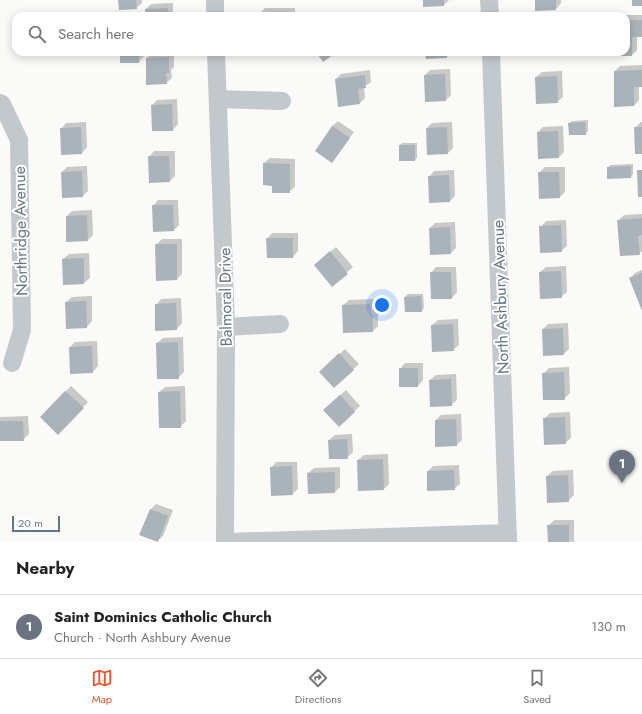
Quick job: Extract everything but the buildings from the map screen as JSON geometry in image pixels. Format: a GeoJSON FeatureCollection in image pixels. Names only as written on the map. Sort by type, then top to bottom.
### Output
{"type":"FeatureCollection","features":[{"type":"Feature","properties":{"kind":"street"},"geometry":{"type":"LineString","coordinates":[[215,0],[215,12]]}},
{"type":"Feature","properties":{"kind":"street"},"geometry":{"type":"LineString","coordinates":[[489,0],[490,12]]}},
{"type":"Feature","properties":{"kind":"street","name":"Balmoral Drive"},"geometry":{"type":"LineString","coordinates":[[216,56],[226,327],[226,542],[508,538]]}},
{"type":"Feature","properties":{"kind":"street","name":"North Ashbury Avenue"},"geometry":{"type":"LineString","coordinates":[[491,56],[508,538]]}},
{"type":"Feature","properties":{"kind":"street"},"geometry":{"type":"LineString","coordinates":[[218,99],[282,102]]}},
{"type":"Feature","properties":{"kind":"street","name":"Northridge Avenue"},"geometry":{"type":"LineString","coordinates":[[0,103],[2,104],[19,140],[22,330],[12,363]]}},
{"type":"Feature","properties":{"kind":"street"},"geometry":{"type":"LineString","coordinates":[[226,327],[280,324]]}},
{"type":"Feature","properties":{"kind":"place","name":"Saint Dominics Catholic Church"},"geometry":{"type":"Point","coordinates":[622,483]}}]}
